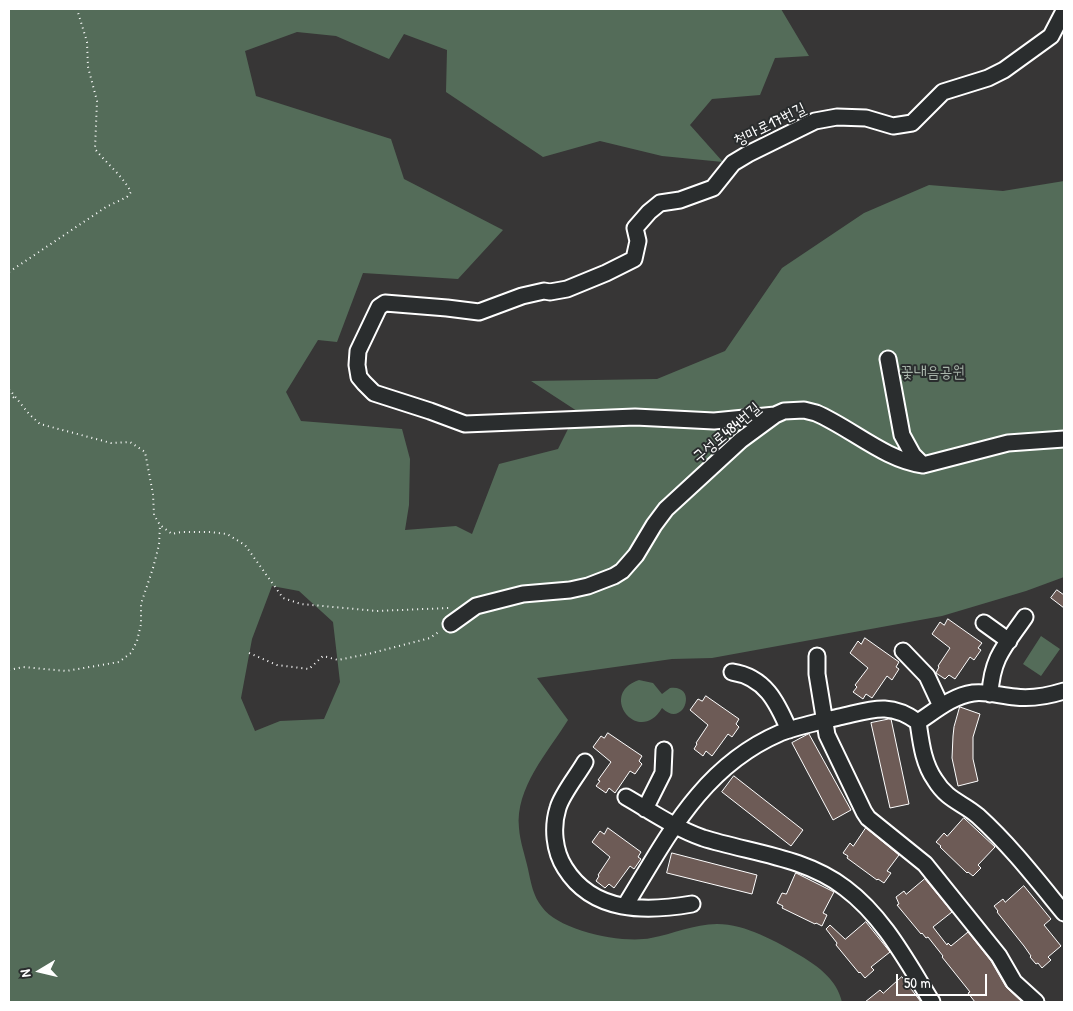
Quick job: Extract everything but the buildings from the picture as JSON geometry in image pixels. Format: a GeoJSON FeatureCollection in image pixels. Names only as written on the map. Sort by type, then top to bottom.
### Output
{"type":"FeatureCollection","features":[{"type":"Feature","properties":{"kind":"street","name":"청마로17번길"},"geometry":{"type":"LineString","coordinates":[[775,415],[714,421],[635,417],[465,424],[374,393],[359,377],[357,365],[358,351],[379,307],[385,303],[479,312],[522,296],[544,291],[550,292],[567,289],[606,273],[634,259],[638,241],[636,228],[649,212],[660,203],[680,200],[713,188],[733,163],[815,121],[838,117],[866,118],[893,126],[912,123],[943,92],[988,78],[1004,70],[1051,36],[1064,11]]}},
{"type":"Feature","properties":{"kind":"street"},"geometry":{"type":"LineString","coordinates":[[888,359],[902,435],[913,455],[923,465],[1008,443],[1064,439]]}},
{"type":"Feature","properties":{"kind":"street","name":"구성로484번길"},"geometry":{"type":"LineString","coordinates":[[451,624],[476,606],[523,594],[570,590],[588,586],[622,571],[636,555],[666,509],[741,440],[775,415],[793,410],[816,413],[895,456],[923,465]]}},
{"type":"Feature","properties":{"kind":"street"},"geometry":{"type":"LineString","coordinates":[[990,694],[995,663],[1025,617]]}},
{"type":"Feature","properties":{"kind":"street"},"geometry":{"type":"LineString","coordinates":[[984,623],[1009,640]]}},
{"type":"Feature","properties":{"kind":"street"},"geometry":{"type":"LineString","coordinates":[[902,651],[927,676],[941,706]]}},
{"type":"Feature","properties":{"kind":"street"},"geometry":{"type":"LineString","coordinates":[[817,656],[817,674],[827,735],[864,812],[868,818],[925,864],[999,956],[1014,982],[1036,1002]]}},
{"type":"Feature","properties":{"kind":"street"},"geometry":{"type":"LineString","coordinates":[[732,672],[748,676],[761,684],[776,704],[789,730]]}},
{"type":"Feature","properties":{"kind":"street"},"geometry":{"type":"LineString","coordinates":[[918,722],[941,706],[973,693],[1024,698],[1064,691]]}},
{"type":"Feature","properties":{"kind":"street"},"geometry":{"type":"LineString","coordinates":[[625,906],[674,826],[697,795],[727,766],[754,746],[789,730],[886,708],[905,713],[918,722],[924,755],[929,770],[938,786],[953,800],[977,816],[1006,845],[1064,913]]}},
{"type":"Feature","properties":{"kind":"street"},"geometry":{"type":"LineString","coordinates":[[645,809],[664,773],[664,750]]}},
{"type":"Feature","properties":{"kind":"street"},"geometry":{"type":"LineString","coordinates":[[586,762],[557,810],[555,828],[557,850],[566,869],[580,887],[603,901],[653,909],[692,904]]}},
{"type":"Feature","properties":{"kind":"street"},"geometry":{"type":"LineString","coordinates":[[626,798],[674,826],[717,842],[793,861],[845,887],[885,929],[932,1002]]}},
{"type":"Feature","properties":{"kind":"path"},"geometry":{"type":"LineString","coordinates":[[9,272],[106,206],[128,197],[131,192],[127,184],[95,149],[97,101],[88,67],[87,42],[77,9]]}},
{"type":"Feature","properties":{"kind":"path"},"geometry":{"type":"LineString","coordinates":[[9,389],[40,424],[110,444],[130,442],[145,452],[153,494],[154,515],[160,525],[172,534],[181,532],[227,534],[245,545],[283,598],[301,604],[377,612],[449,608]]}},
{"type":"Feature","properties":{"kind":"path"},"geometry":{"type":"LineString","coordinates":[[9,394],[19,402]]}},
{"type":"Feature","properties":{"kind":"path"},"geometry":{"type":"LineString","coordinates":[[9,670],[23,667],[66,671],[119,662],[131,653],[137,641],[141,624],[141,604],[153,568],[160,525]]}},
{"type":"Feature","properties":{"kind":"path"},"geometry":{"type":"LineString","coordinates":[[249,653],[277,665],[308,669],[324,656],[338,660],[368,654],[430,638],[451,624]]}},
{"type":"Feature","properties":{"kind":"green space","name":"꽃내음공원"},"geometry":{"type":"Polygon","coordinates":[[[9,9],[781,9],[809,56],[775,58],[760,95],[712,99],[690,125],[723,162],[662,156],[600,141],[543,157],[446,92],[447,50],[404,34],[389,59],[336,36],[297,32],[245,51],[256,96],[391,139],[404,179],[503,230],[458,279],[363,273],[337,342],[318,340],[286,392],[301,421],[402,429],[410,459],[409,505],[405,530],[456,526],[472,534],[499,464],[558,449],[577,411],[531,381],[657,379],[725,351],[782,268],[864,213],[929,185],[1003,191],[1064,181],[1064,577],[1026,591],[942,616],[712,658],[672,659],[537,678],[568,720],[534,771],[522,799],[519,813],[520,838],[531,884],[536,898],[542,907],[562,923],[577,929],[592,934],[625,939],[651,938],[708,924],[728,925],[750,930],[782,945],[821,970],[836,987],[842,1002],[9,1002],[9,9]],[[272,586],[252,639],[241,698],[255,731],[280,721],[324,719],[340,682],[333,622],[299,591],[272,586]]]}},
{"type":"Feature","properties":{"kind":"green space"},"geometry":{"type":"Polygon","coordinates":[[[1041,636],[1060,649],[1041,676],[1023,664],[1041,636]]]}},
{"type":"Feature","properties":{"kind":"green space"},"geometry":{"type":"Polygon","coordinates":[[[639,680],[653,683],[662,694],[670,688],[679,689],[686,698],[682,710],[677,714],[670,713],[662,708],[653,719],[643,722],[634,720],[626,714],[622,705],[622,696],[627,687],[639,680]]]}}]}
